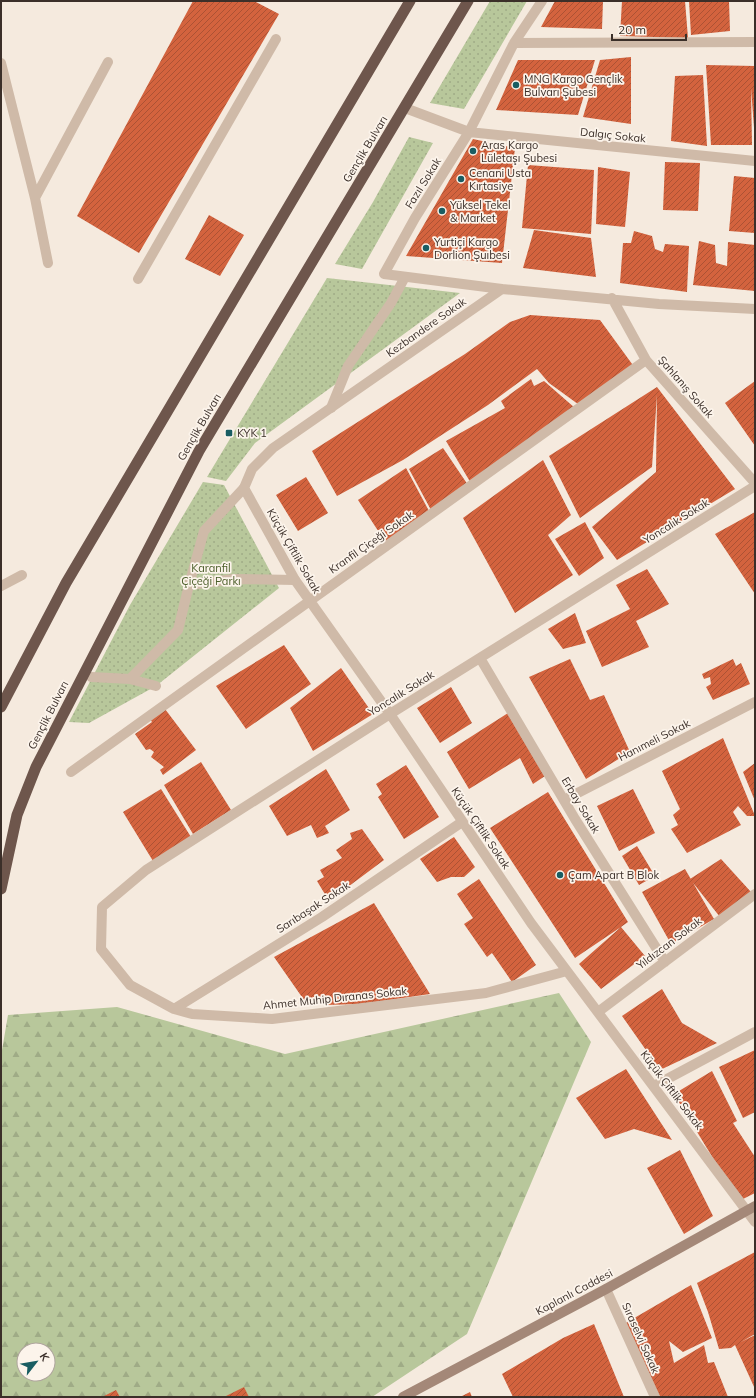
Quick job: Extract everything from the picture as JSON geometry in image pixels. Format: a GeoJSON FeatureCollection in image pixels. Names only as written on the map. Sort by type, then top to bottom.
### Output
{"type":"FeatureCollection","features":[{"type":"Feature","properties":{"kind":"highway"},"geometry":{"type":"LineString","coordinates":[[1,707],[70,576],[410,1]]}},
{"type":"Feature","properties":{"kind":"highway","name":"Gençlik Bulvarı"},"geometry":{"type":"LineString","coordinates":[[1,890],[17,815],[36,767],[199,451],[468,1]]}},
{"type":"Feature","properties":{"kind":"main road","name":"Kaplanlı Caddesi"},"geometry":{"type":"LineString","coordinates":[[403,1397],[606,1289],[751,1208]]}},
{"type":"Feature","properties":{"kind":"street","name":"Fazıl Sokak"},"geometry":{"type":"LineString","coordinates":[[502,289],[384,274],[415,218],[469,132],[514,43],[542,1]]}},
{"type":"Feature","properties":{"kind":"street"},"geometry":{"type":"LineString","coordinates":[[138,279],[276,39]]}},
{"type":"Feature","properties":{"kind":"street"},"geometry":{"type":"LineString","coordinates":[[514,43],[755,42]]}},
{"type":"Feature","properties":{"kind":"street"},"geometry":{"type":"LineString","coordinates":[[34,198],[108,62]]}},
{"type":"Feature","properties":{"kind":"street"},"geometry":{"type":"LineString","coordinates":[[1,63],[34,198],[48,264]]}},
{"type":"Feature","properties":{"kind":"street","name":"Dalgıç Sokak"},"geometry":{"type":"LineString","coordinates":[[405,108],[469,132],[755,161]]}},
{"type":"Feature","properties":{"kind":"street"},"geometry":{"type":"LineString","coordinates":[[331,408],[348,366],[391,303],[405,277]]}},
{"type":"Feature","properties":{"kind":"street"},"geometry":{"type":"LineString","coordinates":[[502,289],[612,298],[658,304],[755,309]]}},
{"type":"Feature","properties":{"kind":"street","name":"Kezbandere Sokak"},"geometry":{"type":"LineString","coordinates":[[244,488],[252,469],[273,448],[502,289]]}},
{"type":"Feature","properties":{"kind":"street","name":"Şahlanış Sokak"},"geometry":{"type":"LineString","coordinates":[[612,298],[646,360],[755,483]]}},
{"type":"Feature","properties":{"kind":"street","name":"Kranfil Çiçeği Sokak"},"geometry":{"type":"LineString","coordinates":[[71,772],[646,360]]}},
{"type":"Feature","properties":{"kind":"street","name":"Yoncalık Sokak"},"geometry":{"type":"LineString","coordinates":[[101,949],[102,907],[146,870],[390,714],[755,486]]}},
{"type":"Feature","properties":{"kind":"street"},"geometry":{"type":"LineString","coordinates":[[130,679],[178,630],[204,531],[244,488]]}},
{"type":"Feature","properties":{"kind":"street","name":"Küçük Çiftlik Sokak"},"geometry":{"type":"LineString","coordinates":[[244,488],[294,580],[390,714],[531,923],[654,1086],[751,1208],[755,1222]]}},
{"type":"Feature","properties":{"kind":"street"},"geometry":{"type":"LineString","coordinates":[[1,586],[22,575]]}},
{"type":"Feature","properties":{"kind":"street"},"geometry":{"type":"LineString","coordinates":[[189,585],[234,579],[294,580]]}},
{"type":"Feature","properties":{"kind":"street","name":"Erbay Sokak"},"geometry":{"type":"LineString","coordinates":[[480,658],[564,800],[665,962]]}},
{"type":"Feature","properties":{"kind":"street"},"geometry":{"type":"LineString","coordinates":[[91,677],[130,679],[156,686]]}},
{"type":"Feature","properties":{"kind":"street","name":"Hanımeli Sokak"},"geometry":{"type":"LineString","coordinates":[[564,800],[755,702]]}},
{"type":"Feature","properties":{"kind":"street","name":"Sarıbaşak Sokak"},"geometry":{"type":"LineString","coordinates":[[174,1009],[322,917],[462,822]]}},
{"type":"Feature","properties":{"kind":"street","name":"Yıldızcan Sokak"},"geometry":{"type":"LineString","coordinates":[[598,1012],[755,894]]}},
{"type":"Feature","properties":{"kind":"street","name":"Ahmet Muhip Dıranas Sokak"},"geometry":{"type":"LineString","coordinates":[[101,949],[130,985],[174,1009],[192,1014],[272,1019],[486,993],[567,971]]}},
{"type":"Feature","properties":{"kind":"street"},"geometry":{"type":"LineString","coordinates":[[654,1086],[755,1032]]}},
{"type":"Feature","properties":{"kind":"street","name":"Sıraselvi Sokak"},"geometry":{"type":"LineString","coordinates":[[606,1289],[654,1397]]}},
{"type":"Feature","properties":{"kind":"green space"},"geometry":{"type":"Polygon","coordinates":[[[490,1],[527,1],[464,109],[430,103],[490,1]]]}},
{"type":"Feature","properties":{"kind":"green space"},"geometry":{"type":"Polygon","coordinates":[[[409,137],[433,143],[362,269],[335,264],[373,202],[409,137]]]}},
{"type":"Feature","properties":{"kind":"green space"},"geometry":{"type":"Polygon","coordinates":[[[327,278],[460,293],[255,443],[226,481],[207,477],[327,278]]]}},
{"type":"Feature","properties":{"kind":"green space","name":"Karanfil Çiçeği Parkı"},"geometry":{"type":"Polygon","coordinates":[[[203,482],[224,485],[279,588],[156,686],[89,723],[69,722],[130,605],[203,482]]]}},
{"type":"Feature","properties":{"kind":"green space"},"geometry":{"type":"Polygon","coordinates":[[[559,993],[591,1042],[467,1334],[372,1397],[1,1397],[1,1056],[8,1015],[117,1007],[285,1054],[559,993]]]}},
{"type":"Feature","properties":{"kind":"building"},"geometry":{"type":"Polygon","coordinates":[[[193,1],[254,1],[279,14],[139,253],[77,216],[193,1]]]}},
{"type":"Feature","properties":{"kind":"building"},"geometry":{"type":"Polygon","coordinates":[[[555,1],[603,1],[602,29],[541,27],[555,1]]]}},
{"type":"Feature","properties":{"kind":"building"},"geometry":{"type":"Polygon","coordinates":[[[622,1],[685,1],[688,38],[620,36],[622,1]]]}},
{"type":"Feature","properties":{"kind":"building"},"geometry":{"type":"Polygon","coordinates":[[[689,1],[729,1],[730,31],[691,35],[689,1]]]}},
{"type":"Feature","properties":{"kind":"building"},"geometry":{"type":"Polygon","coordinates":[[[631,57],[631,124],[583,117],[600,60],[631,57]]]}},
{"type":"Feature","properties":{"kind":"building"},"geometry":{"type":"Polygon","coordinates":[[[518,60],[595,60],[578,115],[496,110],[518,60]]]}},
{"type":"Feature","properties":{"kind":"building"},"geometry":{"type":"Polygon","coordinates":[[[706,65],[755,66],[755,141],[751,88],[752,145],[711,145],[706,65]]]}},
{"type":"Feature","properties":{"kind":"building"},"geometry":{"type":"Polygon","coordinates":[[[703,75],[707,146],[671,141],[675,76],[703,75]]]}},
{"type":"Feature","properties":{"kind":"building"},"geometry":{"type":"Polygon","coordinates":[[[473,139],[515,148],[502,263],[406,256],[473,139]]]}},
{"type":"Feature","properties":{"kind":"building"},"geometry":{"type":"Polygon","coordinates":[[[665,162],[700,163],[698,211],[663,210],[665,162]]]}},
{"type":"Feature","properties":{"kind":"building"},"geometry":{"type":"Polygon","coordinates":[[[528,165],[594,170],[591,234],[522,228],[528,165]]]}},
{"type":"Feature","properties":{"kind":"building"},"geometry":{"type":"Polygon","coordinates":[[[598,167],[630,172],[625,227],[596,224],[598,167]]]}},
{"type":"Feature","properties":{"kind":"building"},"geometry":{"type":"Polygon","coordinates":[[[734,176],[755,178],[755,233],[729,231],[734,176]]]}},
{"type":"Feature","properties":{"kind":"building"},"geometry":{"type":"Polygon","coordinates":[[[209,215],[244,235],[220,276],[185,259],[209,215]]]}},
{"type":"Feature","properties":{"kind":"building"},"geometry":{"type":"Polygon","coordinates":[[[534,230],[591,238],[596,277],[523,268],[534,230]]]}},
{"type":"Feature","properties":{"kind":"building"},"geometry":{"type":"Polygon","coordinates":[[[634,231],[652,236],[655,249],[663,252],[665,244],[689,246],[687,292],[620,283],[623,243],[631,243],[634,231]]]}},
{"type":"Feature","properties":{"kind":"building"},"geometry":{"type":"Polygon","coordinates":[[[699,241],[715,245],[716,263],[727,266],[728,242],[755,245],[755,291],[693,285],[699,241]]]}},
{"type":"Feature","properties":{"kind":"building"},"geometry":{"type":"Polygon","coordinates":[[[530,315],[600,320],[635,368],[582,407],[549,383],[537,369],[488,405],[403,460],[337,496],[312,451],[465,354],[510,322],[530,315]]]}},
{"type":"Feature","properties":{"kind":"building"},"geometry":{"type":"Polygon","coordinates":[[[531,379],[534,386],[544,381],[575,408],[472,485],[446,441],[505,408],[501,401],[531,379]]]}},
{"type":"Feature","properties":{"kind":"building"},"geometry":{"type":"Polygon","coordinates":[[[755,381],[755,446],[725,403],[755,381]]]}},
{"type":"Feature","properties":{"kind":"building"},"geometry":{"type":"Polygon","coordinates":[[[657,387],[735,489],[617,560],[592,527],[656,472],[657,395],[652,467],[580,518],[549,456],[657,387]]]}},
{"type":"Feature","properties":{"kind":"building"},"geometry":{"type":"Polygon","coordinates":[[[443,448],[468,485],[431,510],[409,469],[443,448]]]}},
{"type":"Feature","properties":{"kind":"building"},"geometry":{"type":"Polygon","coordinates":[[[543,460],[571,515],[548,535],[573,575],[515,613],[463,518],[543,460]]]}},
{"type":"Feature","properties":{"kind":"building"},"geometry":{"type":"Polygon","coordinates":[[[406,468],[429,511],[386,543],[358,500],[406,468]]]}},
{"type":"Feature","properties":{"kind":"building"},"geometry":{"type":"Polygon","coordinates":[[[306,477],[328,513],[298,531],[276,495],[306,477]]]}},
{"type":"Feature","properties":{"kind":"building"},"geometry":{"type":"Polygon","coordinates":[[[755,512],[755,594],[715,534],[755,512]]]}},
{"type":"Feature","properties":{"kind":"building"},"geometry":{"type":"Polygon","coordinates":[[[585,522],[604,558],[579,576],[555,539],[585,522]]]}},
{"type":"Feature","properties":{"kind":"building"},"geometry":{"type":"Polygon","coordinates":[[[647,569],[669,604],[636,621],[649,647],[602,667],[586,631],[630,609],[616,585],[647,569]]]}},
{"type":"Feature","properties":{"kind":"building"},"geometry":{"type":"Polygon","coordinates":[[[575,613],[586,643],[563,649],[548,629],[575,613]]]}},
{"type":"Feature","properties":{"kind":"building"},"geometry":{"type":"Polygon","coordinates":[[[284,645],[311,684],[246,729],[216,686],[284,645]]]}},
{"type":"Feature","properties":{"kind":"building"},"geometry":{"type":"Polygon","coordinates":[[[570,659],[590,700],[604,695],[630,752],[586,779],[529,677],[570,659]]]}},
{"type":"Feature","properties":{"kind":"building"},"geometry":{"type":"Polygon","coordinates":[[[733,659],[736,666],[741,663],[750,684],[713,700],[706,687],[711,684],[710,677],[704,679],[702,674],[733,659]]]}},
{"type":"Feature","properties":{"kind":"building"},"geometry":{"type":"Polygon","coordinates":[[[341,668],[373,714],[313,751],[290,708],[341,668]]]}},
{"type":"Feature","properties":{"kind":"building"},"geometry":{"type":"Polygon","coordinates":[[[451,687],[472,723],[440,743],[417,708],[451,687]]]}},
{"type":"Feature","properties":{"kind":"building"},"geometry":{"type":"Polygon","coordinates":[[[165,709],[196,750],[163,775],[160,770],[164,767],[151,757],[154,752],[150,749],[146,750],[135,734],[152,722],[150,719],[165,709]]]}},
{"type":"Feature","properties":{"kind":"building"},"geometry":{"type":"Polygon","coordinates":[[[511,711],[548,774],[533,784],[520,758],[469,789],[447,752],[511,711]]]}},
{"type":"Feature","properties":{"kind":"building"},"geometry":{"type":"Polygon","coordinates":[[[723,738],[755,816],[747,816],[738,806],[733,812],[741,825],[687,853],[671,829],[678,825],[673,815],[680,809],[662,771],[723,738]]]}},
{"type":"Feature","properties":{"kind":"building"},"geometry":{"type":"Polygon","coordinates":[[[201,762],[231,810],[193,834],[164,785],[201,762]]]}},
{"type":"Feature","properties":{"kind":"building"},"geometry":{"type":"Polygon","coordinates":[[[755,763],[755,801],[743,772],[755,763]]]}},
{"type":"Feature","properties":{"kind":"building"},"geometry":{"type":"Polygon","coordinates":[[[406,765],[439,817],[404,839],[378,797],[382,794],[376,784],[406,765]]]}},
{"type":"Feature","properties":{"kind":"building"},"geometry":{"type":"Polygon","coordinates":[[[326,769],[350,810],[325,826],[329,833],[317,838],[311,825],[287,836],[269,806],[326,769]]]}},
{"type":"Feature","properties":{"kind":"building"},"geometry":{"type":"Polygon","coordinates":[[[161,789],[191,837],[153,861],[123,812],[161,789]]]}},
{"type":"Feature","properties":{"kind":"building"},"geometry":{"type":"Polygon","coordinates":[[[633,789],[655,833],[619,851],[597,806],[633,789]]]}},
{"type":"Feature","properties":{"kind":"building","name":"Çam Apart B Blok"},"geometry":{"type":"Polygon","coordinates":[[[548,792],[628,922],[575,958],[490,828],[548,792]]]}},
{"type":"Feature","properties":{"kind":"building"},"geometry":{"type":"Polygon","coordinates":[[[362,829],[384,860],[329,901],[317,881],[324,877],[320,870],[342,858],[336,850],[352,839],[350,833],[362,829]]]}},
{"type":"Feature","properties":{"kind":"building"},"geometry":{"type":"Polygon","coordinates":[[[454,837],[475,867],[464,877],[451,877],[437,882],[420,859],[454,837]]]}},
{"type":"Feature","properties":{"kind":"building"},"geometry":{"type":"Polygon","coordinates":[[[637,846],[655,876],[639,885],[622,856],[637,846]]]}},
{"type":"Feature","properties":{"kind":"building"},"geometry":{"type":"Polygon","coordinates":[[[721,859],[751,892],[720,917],[690,879],[721,859]]]}},
{"type":"Feature","properties":{"kind":"building"},"geometry":{"type":"Polygon","coordinates":[[[685,869],[714,919],[671,944],[642,892],[685,869]]]}},
{"type":"Feature","properties":{"kind":"building"},"geometry":{"type":"Polygon","coordinates":[[[479,879],[536,965],[512,982],[492,953],[487,957],[464,924],[473,918],[457,894],[479,879]]]}},
{"type":"Feature","properties":{"kind":"building"},"geometry":{"type":"Polygon","coordinates":[[[374,903],[430,994],[362,1004],[323,1005],[304,1000],[274,957],[374,903]]]}},
{"type":"Feature","properties":{"kind":"building"},"geometry":{"type":"Polygon","coordinates":[[[621,927],[645,956],[601,989],[579,964],[621,927]]]}},
{"type":"Feature","properties":{"kind":"building"},"geometry":{"type":"Polygon","coordinates":[[[662,989],[682,1023],[717,1043],[660,1070],[622,1016],[662,989]]]}},
{"type":"Feature","properties":{"kind":"building"},"geometry":{"type":"Polygon","coordinates":[[[755,1050],[755,1112],[743,1118],[719,1067],[755,1050]]]}},
{"type":"Feature","properties":{"kind":"building"},"geometry":{"type":"Polygon","coordinates":[[[626,1069],[672,1140],[634,1129],[605,1139],[576,1098],[626,1069]]]}},
{"type":"Feature","properties":{"kind":"building"},"geometry":{"type":"Polygon","coordinates":[[[712,1071],[737,1121],[733,1123],[755,1157],[755,1193],[739,1201],[674,1094],[712,1071]]]}},
{"type":"Feature","properties":{"kind":"building"},"geometry":{"type":"Polygon","coordinates":[[[680,1150],[713,1216],[684,1234],[647,1168],[680,1150]]]}},
{"type":"Feature","properties":{"kind":"building"},"geometry":{"type":"Polygon","coordinates":[[[755,1252],[755,1334],[741,1342],[755,1335],[755,1389],[735,1345],[731,1348],[719,1349],[708,1312],[697,1283],[755,1252]]]}},
{"type":"Feature","properties":{"kind":"building"},"geometry":{"type":"Polygon","coordinates":[[[691,1285],[712,1338],[683,1352],[669,1341],[674,1363],[704,1345],[708,1363],[714,1362],[728,1397],[660,1397],[624,1324],[691,1285]]]}},
{"type":"Feature","properties":{"kind":"building"},"geometry":{"type":"Polygon","coordinates":[[[594,1324],[624,1397],[513,1397],[502,1374],[563,1338],[594,1324]]]}},
{"type":"Feature","properties":{"kind":"building"},"geometry":{"type":"Polygon","coordinates":[[[244,1387],[249,1397],[224,1397],[244,1387]]]}},
{"type":"Feature","properties":{"kind":"building"},"geometry":{"type":"Polygon","coordinates":[[[116,1390],[120,1397],[102,1397],[116,1390]]]}},
{"type":"Feature","properties":{"kind":"building"},"geometry":{"type":"Polygon","coordinates":[[[470,1392],[472,1397],[460,1397],[470,1392]]]}},
{"type":"Feature","properties":{"kind":"place","name":"MNG Kargo Gençlik Bulvarı Şubesi"},"geometry":{"type":"Point","coordinates":[516,85]}},
{"type":"Feature","properties":{"kind":"place","name":"Aras Kargo Lületaşı Şubesi"},"geometry":{"type":"Point","coordinates":[473,151]}},
{"type":"Feature","properties":{"kind":"place","name":"Cenani Usta Kırtasiye"},"geometry":{"type":"Point","coordinates":[461,179]}},
{"type":"Feature","properties":{"kind":"place","name":"Yüksel Tekel & Market"},"geometry":{"type":"Point","coordinates":[442,211]}},
{"type":"Feature","properties":{"kind":"place","name":"Yurtiçi Kargo Dorlion Şuıbesi"},"geometry":{"type":"Point","coordinates":[426,248]}},
{"type":"Feature","properties":{"kind":"place","name":"KYK 1"},"geometry":{"type":"Point","coordinates":[229,433]}},
{"type":"Feature","properties":{"kind":"place","name":"Çam Apart B Blok"},"geometry":{"type":"Point","coordinates":[560,875]}}]}
